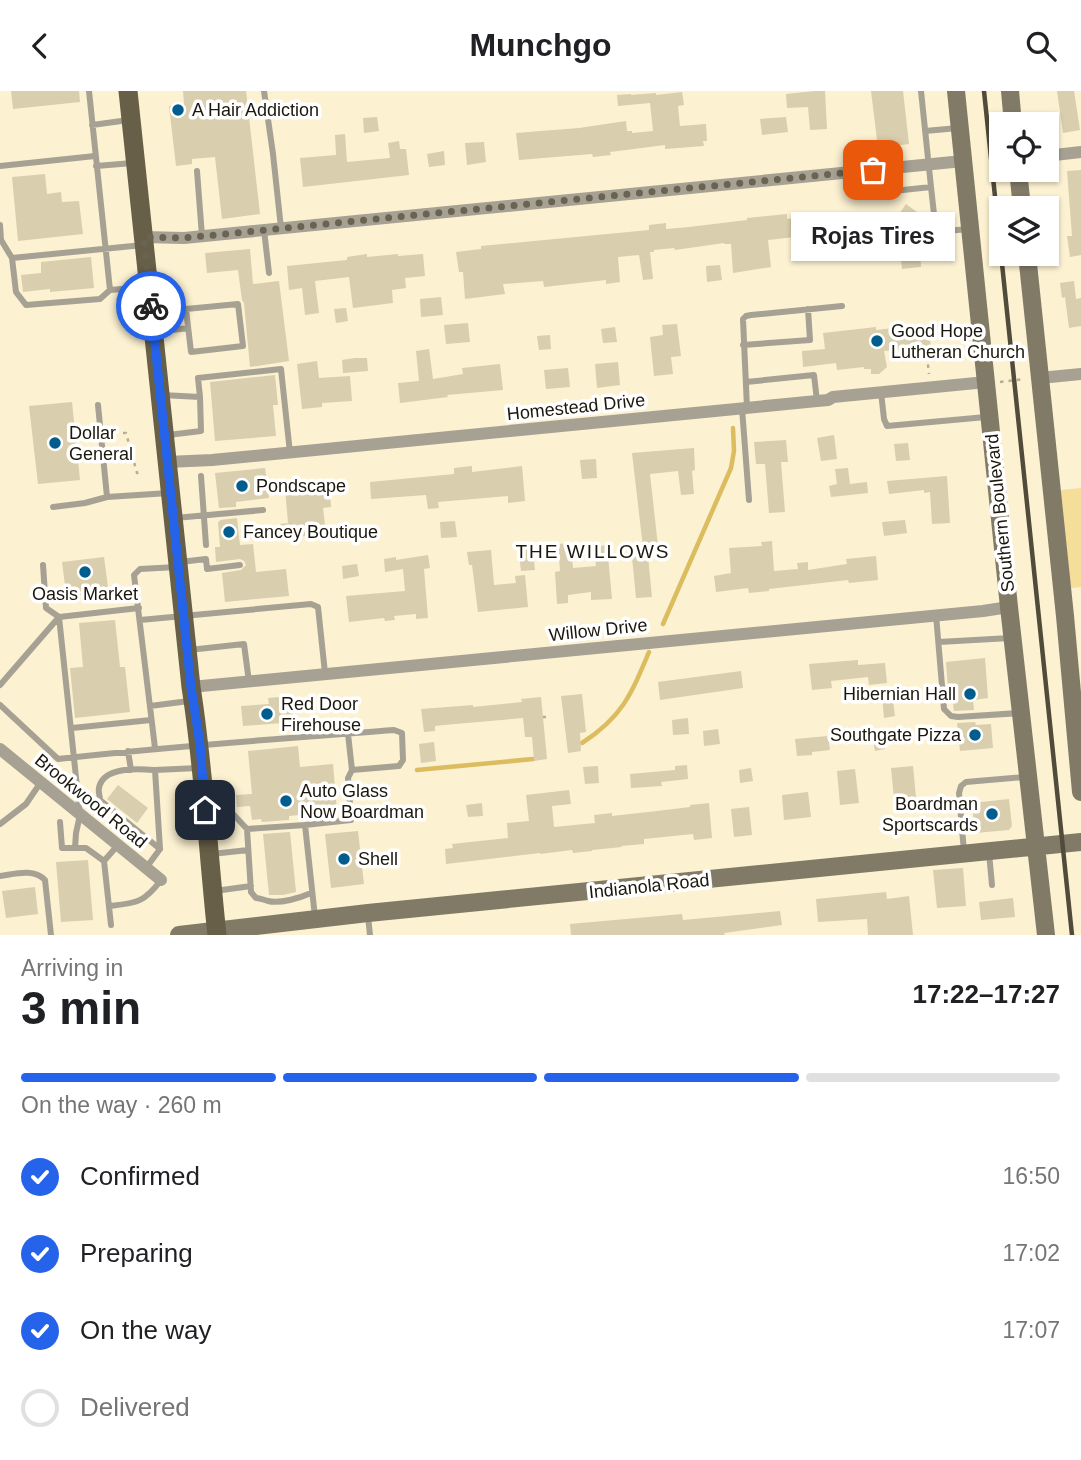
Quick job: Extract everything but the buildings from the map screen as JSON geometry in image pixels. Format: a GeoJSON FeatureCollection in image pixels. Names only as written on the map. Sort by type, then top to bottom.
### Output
{"type":"FeatureCollection","features":[{"type":"Feature","properties":{"kind":"main road"},"geometry":{"type":"LineString","coordinates":[[128,91],[187,650],[200,744],[217,932]]}},
{"type":"Feature","properties":{"kind":"street","name":"Southern Boulevard"},"geometry":{"type":"LineString","coordinates":[[956,91],[1046,935]]}},
{"type":"Feature","properties":{"kind":"street"},"geometry":{"type":"LineString","coordinates":[[1010,91],[1012,112]]}},
{"type":"Feature","properties":{"kind":"street"},"geometry":{"type":"LineString","coordinates":[[1059,155],[1081,152]]}},
{"type":"Feature","properties":{"kind":"street"},"geometry":{"type":"LineString","coordinates":[[144,241],[963,161]]}},
{"type":"Feature","properties":{"kind":"street"},"geometry":{"type":"LineString","coordinates":[[1028,266],[1081,792]]}},
{"type":"Feature","properties":{"kind":"street"},"geometry":{"type":"LineString","coordinates":[[1040,378],[1081,374]]}},
{"type":"Feature","properties":{"kind":"street","name":"Homestead Drive"},"geometry":{"type":"LineString","coordinates":[[167,462],[290,453],[986,382]]}},
{"type":"Feature","properties":{"kind":"street","name":"Willow Drive"},"geometry":{"type":"LineString","coordinates":[[192,694],[249,682],[1009,607]]}},
{"type":"Feature","properties":{"kind":"street","name":"Brookwood Road"},"geometry":{"type":"LineString","coordinates":[[0,749],[161,880]]}},
{"type":"Feature","properties":{"kind":"street","name":"Indianola Road"},"geometry":{"type":"LineString","coordinates":[[178,935],[368,913],[1081,842]]}},
{"type":"Feature","properties":{"kind":"lane"},"geometry":{"type":"LineString","coordinates":[[89,91],[110,290]]}},
{"type":"Feature","properties":{"kind":"lane"},"geometry":{"type":"LineString","coordinates":[[264,91],[281,228]]}},
{"type":"Feature","properties":{"kind":"lane"},"geometry":{"type":"LineString","coordinates":[[921,91],[936,232],[970,229]]}},
{"type":"Feature","properties":{"kind":"lane"},"geometry":{"type":"LineString","coordinates":[[92,125],[131,120]]}},
{"type":"Feature","properties":{"kind":"lane"},"geometry":{"type":"LineString","coordinates":[[925,131],[960,128]]}},
{"type":"Feature","properties":{"kind":"lane"},"geometry":{"type":"LineString","coordinates":[[0,166],[95,156]]}},
{"type":"Feature","properties":{"kind":"lane"},"geometry":{"type":"LineString","coordinates":[[96,166],[136,163]]}},
{"type":"Feature","properties":{"kind":"lane"},"geometry":{"type":"LineString","coordinates":[[873,170],[875,193],[931,187]]}},
{"type":"Feature","properties":{"kind":"lane"},"geometry":{"type":"LineString","coordinates":[[197,171],[202,236]]}},
{"type":"Feature","properties":{"kind":"lane"},"geometry":{"type":"LineString","coordinates":[[0,225],[1,240],[12,258],[16,292],[26,305],[100,299],[110,290],[149,286]]}},
{"type":"Feature","properties":{"kind":"lane"},"geometry":{"type":"LineString","coordinates":[[264,230],[269,273]]}},
{"type":"Feature","properties":{"kind":"lane"},"geometry":{"type":"LineString","coordinates":[[12,258],[144,241]]}},
{"type":"Feature","properties":{"kind":"lane"},"geometry":{"type":"LineString","coordinates":[[238,305],[243,346],[191,352],[188,328],[186,309],[238,305]]}},
{"type":"Feature","properties":{"kind":"lane"},"geometry":{"type":"LineString","coordinates":[[749,500],[742,324],[746,316],[842,306]]}},
{"type":"Feature","properties":{"kind":"lane"},"geometry":{"type":"LineString","coordinates":[[808,309],[811,350]]}},
{"type":"Feature","properties":{"kind":"lane"},"geometry":{"type":"LineString","coordinates":[[154,332],[188,328]]}},
{"type":"Feature","properties":{"kind":"lane"},"geometry":{"type":"LineString","coordinates":[[743,345],[810,340]]}},
{"type":"Feature","properties":{"kind":"lane"},"geometry":{"type":"LineString","coordinates":[[813,366],[817,401]]}},
{"type":"Feature","properties":{"kind":"lane"},"geometry":{"type":"LineString","coordinates":[[165,435],[201,431],[198,378],[281,369],[290,453]]}},
{"type":"Feature","properties":{"kind":"lane"},"geometry":{"type":"LineString","coordinates":[[746,382],[814,375]]}},
{"type":"Feature","properties":{"kind":"lane"},"geometry":{"type":"LineString","coordinates":[[881,392],[887,426],[990,416]]}},
{"type":"Feature","properties":{"kind":"lane"},"geometry":{"type":"LineString","coordinates":[[160,395],[200,397]]}},
{"type":"Feature","properties":{"kind":"lane"},"geometry":{"type":"LineString","coordinates":[[97,405],[107,497]]}},
{"type":"Feature","properties":{"kind":"lane"},"geometry":{"type":"LineString","coordinates":[[201,476],[206,545]]}},
{"type":"Feature","properties":{"kind":"lane"},"geometry":{"type":"LineString","coordinates":[[52,507],[107,497],[171,493]]}},
{"type":"Feature","properties":{"kind":"lane"},"geometry":{"type":"LineString","coordinates":[[174,519],[263,510]]}},
{"type":"Feature","properties":{"kind":"lane"},"geometry":{"type":"LineString","coordinates":[[155,748],[134,575],[140,569],[206,559],[207,569],[240,565]]}},
{"type":"Feature","properties":{"kind":"lane"},"geometry":{"type":"LineString","coordinates":[[43,565],[46,608],[59,617],[139,608]]}},
{"type":"Feature","properties":{"kind":"lane"},"geometry":{"type":"LineString","coordinates":[[140,620],[311,604],[318,607],[326,674]]}},
{"type":"Feature","properties":{"kind":"lane"},"geometry":{"type":"LineString","coordinates":[[936,615],[944,709],[951,716],[1021,713]]}},
{"type":"Feature","properties":{"kind":"lane"},"geometry":{"type":"LineString","coordinates":[[0,685],[59,617]]}},
{"type":"Feature","properties":{"kind":"lane"},"geometry":{"type":"LineString","coordinates":[[59,617],[80,815],[75,848]]}},
{"type":"Feature","properties":{"kind":"lane"},"geometry":{"type":"LineString","coordinates":[[939,642],[1013,637]]}},
{"type":"Feature","properties":{"kind":"lane"},"geometry":{"type":"LineString","coordinates":[[187,650],[244,644],[249,682]]}},
{"type":"Feature","properties":{"kind":"lane"},"geometry":{"type":"LineString","coordinates":[[150,706],[192,694]]}},
{"type":"Feature","properties":{"kind":"lane"},"geometry":{"type":"LineString","coordinates":[[0,705],[58,759],[200,744],[394,730],[402,733],[403,760],[399,766],[352,770]]}},
{"type":"Feature","properties":{"kind":"lane"},"geometry":{"type":"LineString","coordinates":[[72,728],[151,720]]}},
{"type":"Feature","properties":{"kind":"lane"},"geometry":{"type":"LineString","coordinates":[[247,829],[351,820],[348,778],[352,770],[348,733]]}},
{"type":"Feature","properties":{"kind":"lane"},"geometry":{"type":"LineString","coordinates":[[128,751],[131,771]]}},
{"type":"Feature","properties":{"kind":"lane"},"geometry":{"type":"LineString","coordinates":[[160,849],[100,800],[99,787],[106,776],[115,772],[202,768]]}},
{"type":"Feature","properties":{"kind":"lane"},"geometry":{"type":"LineString","coordinates":[[146,868],[160,849],[156,770]]}},
{"type":"Feature","properties":{"kind":"lane"},"geometry":{"type":"LineString","coordinates":[[964,854],[959,793],[961,786],[966,782],[1029,776]]}},
{"type":"Feature","properties":{"kind":"lane"},"geometry":{"type":"LineString","coordinates":[[0,824],[26,804],[41,782]]}},
{"type":"Feature","properties":{"kind":"lane"},"geometry":{"type":"LineString","coordinates":[[205,810],[233,814],[247,829],[251,892],[256,898],[270,902],[298,899],[311,893]]}},
{"type":"Feature","properties":{"kind":"lane"},"geometry":{"type":"LineString","coordinates":[[60,822],[62,848],[86,848],[104,861]]}},
{"type":"Feature","properties":{"kind":"lane"},"geometry":{"type":"LineString","coordinates":[[304,825],[315,919]]}},
{"type":"Feature","properties":{"kind":"lane"},"geometry":{"type":"LineString","coordinates":[[111,925],[104,861],[118,845]]}},
{"type":"Feature","properties":{"kind":"lane"},"geometry":{"type":"LineString","coordinates":[[209,855],[248,850]]}},
{"type":"Feature","properties":{"kind":"lane"},"geometry":{"type":"LineString","coordinates":[[989,851],[992,885]]}},
{"type":"Feature","properties":{"kind":"lane"},"geometry":{"type":"LineString","coordinates":[[0,876],[27,873],[45,880],[51,935]]}},
{"type":"Feature","properties":{"kind":"lane"},"geometry":{"type":"LineString","coordinates":[[109,906],[135,903],[151,893],[161,880]]}},
{"type":"Feature","properties":{"kind":"lane"},"geometry":{"type":"LineString","coordinates":[[213,891],[251,885]]}},
{"type":"Feature","properties":{"kind":"lane"},"geometry":{"type":"LineString","coordinates":[[262,898],[263,908]]}},
{"type":"Feature","properties":{"kind":"lane"},"geometry":{"type":"LineString","coordinates":[[368,913],[370,935]]}},
{"type":"Feature","properties":{"kind":"path"},"geometry":{"type":"LineString","coordinates":[[927,356],[929,375]]}},
{"type":"Feature","properties":{"kind":"path"},"geometry":{"type":"LineString","coordinates":[[986,382],[1040,378]]}},
{"type":"Feature","properties":{"kind":"path"},"geometry":{"type":"LineString","coordinates":[[123,433],[126,433],[138,473],[141,472]]}},
{"type":"Feature","properties":{"kind":"shaded area"},"geometry":{"type":"Polygon","coordinates":[[[1081,488],[1081,587],[1062,589],[1052,491],[1081,488]]]}},
{"type":"Feature","properties":{"kind":"waterway"},"geometry":{"type":"LineString","coordinates":[[663,624],[731,468],[734,451],[733,428]]}},
{"type":"Feature","properties":{"kind":"waterway"},"geometry":{"type":"LineString","coordinates":[[582,743],[607,724],[624,704],[649,652]]}},
{"type":"Feature","properties":{"kind":"waterway"},"geometry":{"type":"LineString","coordinates":[[417,770],[533,759]]}},
{"type":"Feature","properties":{"kind":"railway"},"geometry":{"type":"LineString","coordinates":[[984,91],[1072,935]]}},
{"type":"Feature","properties":{"kind":"way so far"},"geometry":{"type":"LineString","coordinates":[[151,306],[144,237],[184,238],[873,170]]}},
{"type":"Feature","properties":{"kind":"place","name":"A Hair Addiction"},"geometry":{"type":"Point","coordinates":[178,110]}},
{"type":"Feature","properties":{"kind":"place","name":"Rojas Tires"},"geometry":{"type":"Point","coordinates":[873,170]}},
{"type":"Feature","properties":{"kind":"place","name":"Good Hope Lutheran Church"},"geometry":{"type":"Point","coordinates":[877,341]}},
{"type":"Feature","properties":{"kind":"place","name":"Dollar General"},"geometry":{"type":"Point","coordinates":[55,443]}},
{"type":"Feature","properties":{"kind":"place","name":"Pondscape"},"geometry":{"type":"Point","coordinates":[242,486]}},
{"type":"Feature","properties":{"kind":"place","name":"Fancey Boutique"},"geometry":{"type":"Point","coordinates":[229,532]}},
{"type":"Feature","properties":{"kind":"place","name":"Oasis Market"},"geometry":{"type":"Point","coordinates":[85,572]}},
{"type":"Feature","properties":{"kind":"place","name":"Hibernian Hall"},"geometry":{"type":"Point","coordinates":[970,694]}},
{"type":"Feature","properties":{"kind":"place","name":"Red Door Firehouse"},"geometry":{"type":"Point","coordinates":[267,714]}},
{"type":"Feature","properties":{"kind":"place","name":"Southgate Pizza"},"geometry":{"type":"Point","coordinates":[975,735]}},
{"type":"Feature","properties":{"kind":"place","name":"Auto Glass Now Boardman"},"geometry":{"type":"Point","coordinates":[286,801]}},
{"type":"Feature","properties":{"kind":"place","name":"Boardman Sportscards"},"geometry":{"type":"Point","coordinates":[992,814]}},
{"type":"Feature","properties":{"kind":"place","name":"Shell"},"geometry":{"type":"Point","coordinates":[344,859]}},
{"type":"Feature","properties":{"kind":"district","name":"THE WILLOWS"},"geometry":{"type":"Point","coordinates":[593,551]}},
{"type":"Feature","properties":{"kind":"route"},"geometry":{"type":"LineString","coordinates":[[151,306],[205,810]]}}]}
